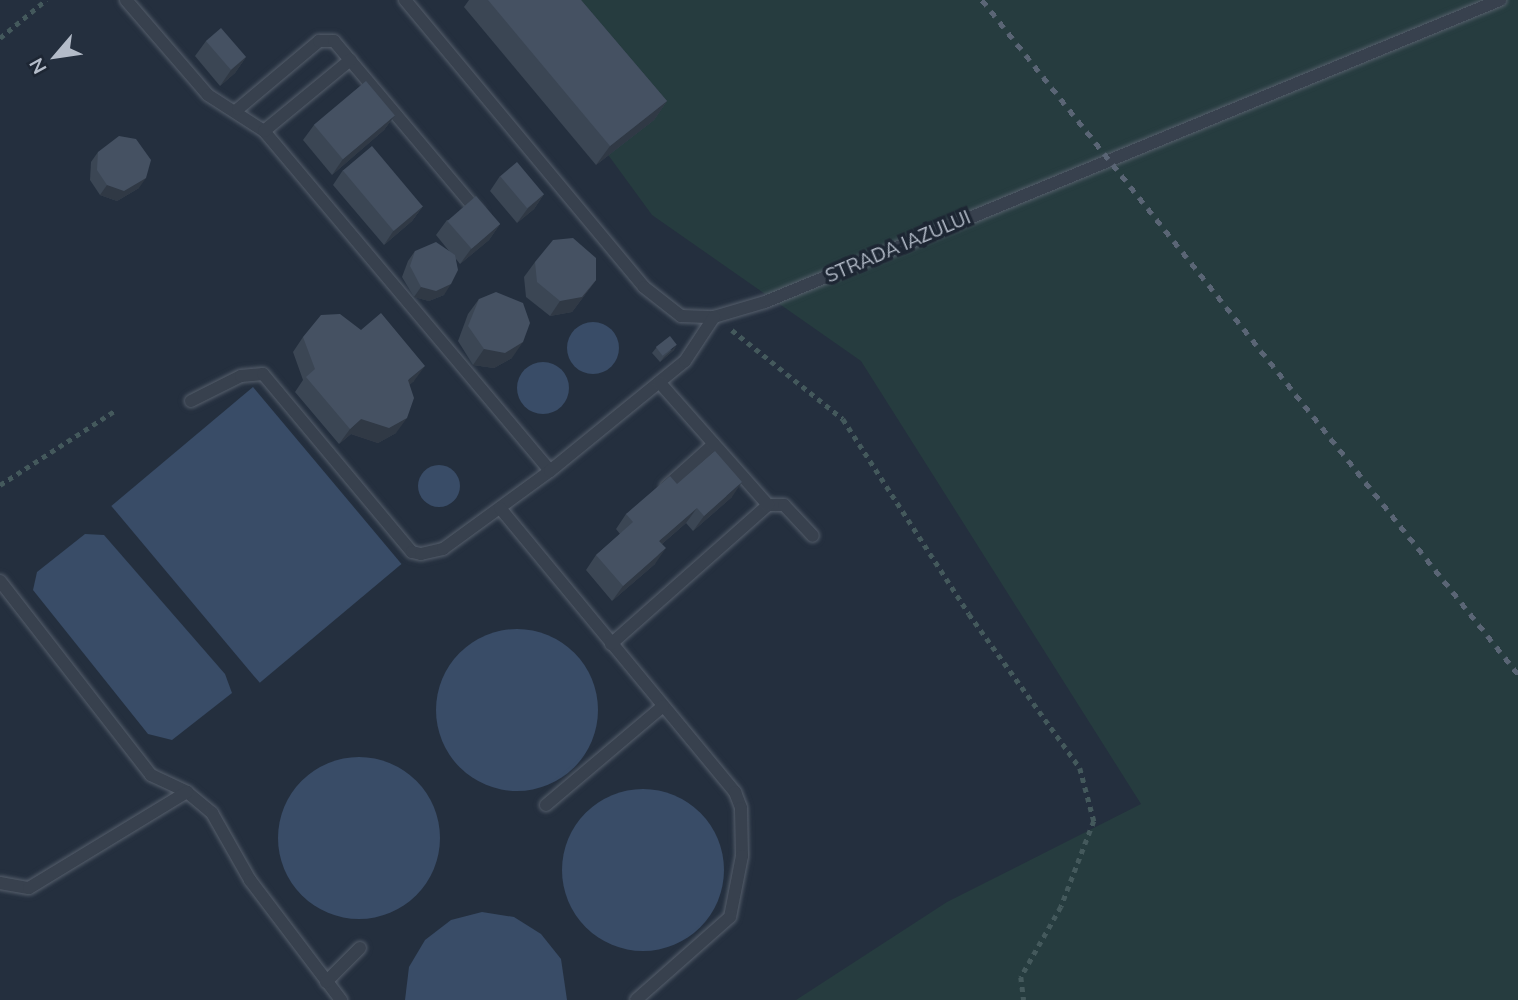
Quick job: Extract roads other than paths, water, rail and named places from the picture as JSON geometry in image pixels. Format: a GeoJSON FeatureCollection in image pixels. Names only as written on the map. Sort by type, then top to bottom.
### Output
{"type":"FeatureCollection","features":[{"type":"Feature","properties":{"kind":"lane"},"geometry":{"type":"LineString","coordinates":[[126,0],[208,95],[238,109],[264,131],[550,471]]}},
{"type":"Feature","properties":{"kind":"lane","name":"STRADA IAZULUI"},"geometry":{"type":"LineString","coordinates":[[405,0],[644,287],[681,316],[713,317],[765,302],[1500,0]]}},
{"type":"Feature","properties":{"kind":"lane"},"geometry":{"type":"LineString","coordinates":[[238,109],[319,41],[334,41],[493,229]]}},
{"type":"Feature","properties":{"kind":"lane"},"geometry":{"type":"LineString","coordinates":[[264,131],[350,60]]}},
{"type":"Feature","properties":{"kind":"lane"},"geometry":{"type":"LineString","coordinates":[[191,401],[241,376],[263,374],[412,552],[443,549],[550,471],[685,361],[713,317]]}},
{"type":"Feature","properties":{"kind":"lane"},"geometry":{"type":"LineString","coordinates":[[659,382],[768,505]]}},
{"type":"Feature","properties":{"kind":"lane"},"geometry":{"type":"LineString","coordinates":[[666,487],[714,444]]}},
{"type":"Feature","properties":{"kind":"lane"},"geometry":{"type":"LineString","coordinates":[[611,644],[768,505],[784,505],[813,536]]}},
{"type":"Feature","properties":{"kind":"lane"},"geometry":{"type":"LineString","coordinates":[[500,508],[735,792],[742,856],[730,917],[636,1000]]}},
{"type":"Feature","properties":{"kind":"lane"},"geometry":{"type":"LineString","coordinates":[[0,582],[151,775],[187,792],[212,813],[250,880],[341,1000]]}},
{"type":"Feature","properties":{"kind":"lane"},"geometry":{"type":"LineString","coordinates":[[546,805],[663,706]]}},
{"type":"Feature","properties":{"kind":"lane"},"geometry":{"type":"LineString","coordinates":[[0,883],[29,888],[187,792]]}},
{"type":"Feature","properties":{"kind":"lane"},"geometry":{"type":"LineString","coordinates":[[326,982],[360,948]]}},
{"type":"Feature","properties":{"kind":"water"},"geometry":{"type":"Polygon","coordinates":[[[593,322],[603,324],[611,330],[617,338],[617,358],[611,366],[603,372],[593,374],[583,372],[575,366],[569,358],[567,348],[569,338],[575,330],[583,324],[593,322]]]}},
{"type":"Feature","properties":{"kind":"water"},"geometry":{"type":"Polygon","coordinates":[[[543,362],[553,364],[561,370],[567,378],[567,398],[561,406],[553,412],[543,414],[533,412],[525,406],[519,398],[517,388],[519,378],[525,370],[533,364],[543,362]]]}},
{"type":"Feature","properties":{"kind":"water"},"geometry":{"type":"Polygon","coordinates":[[[253,387],[401,564],[260,683],[111,506],[253,387]]]}},
{"type":"Feature","properties":{"kind":"water"},"geometry":{"type":"Polygon","coordinates":[[[439,465],[453,472],[460,486],[453,500],[439,507],[425,500],[418,486],[425,472],[439,465]]]}},
{"type":"Feature","properties":{"kind":"water"},"geometry":{"type":"Polygon","coordinates":[[[85,534],[104,535],[225,674],[232,693],[172,740],[148,734],[33,590],[37,572],[85,534]]]}},
{"type":"Feature","properties":{"kind":"water"},"geometry":{"type":"Polygon","coordinates":[[[517,629],[548,635],[562,642],[574,653],[585,665],[592,679],[598,710],[592,741],[585,755],[574,767],[562,778],[548,785],[517,791],[486,785],[472,778],[460,767],[449,755],[442,741],[436,710],[442,679],[449,665],[460,653],[472,642],[486,635],[517,629]]]}},
{"type":"Feature","properties":{"kind":"water"},"geometry":{"type":"Polygon","coordinates":[[[359,757],[390,763],[404,770],[416,781],[427,793],[434,807],[440,838],[434,869],[427,883],[416,895],[404,906],[390,913],[359,919],[328,913],[314,906],[302,895],[291,883],[284,869],[278,838],[284,807],[291,793],[302,781],[314,770],[328,763],[359,757]]]}},
{"type":"Feature","properties":{"kind":"water"},"geometry":{"type":"Polygon","coordinates":[[[643,789],[674,795],[688,802],[700,813],[711,825],[718,839],[724,870],[718,901],[711,915],[700,927],[688,938],[674,945],[643,951],[612,945],[598,938],[586,927],[575,915],[568,901],[562,870],[568,839],[575,825],[586,813],[598,802],[612,795],[643,789]]]}},
{"type":"Feature","properties":{"kind":"water"},"geometry":{"type":"Polygon","coordinates":[[[482,912],[514,917],[541,934],[561,959],[567,1000],[405,1000],[409,967],[425,940],[451,920],[482,912]]]}},
{"type":"Feature","properties":{"kind":"railway"},"geometry":{"type":"LineString","coordinates":[[982,0],[1518,674]]}}]}
